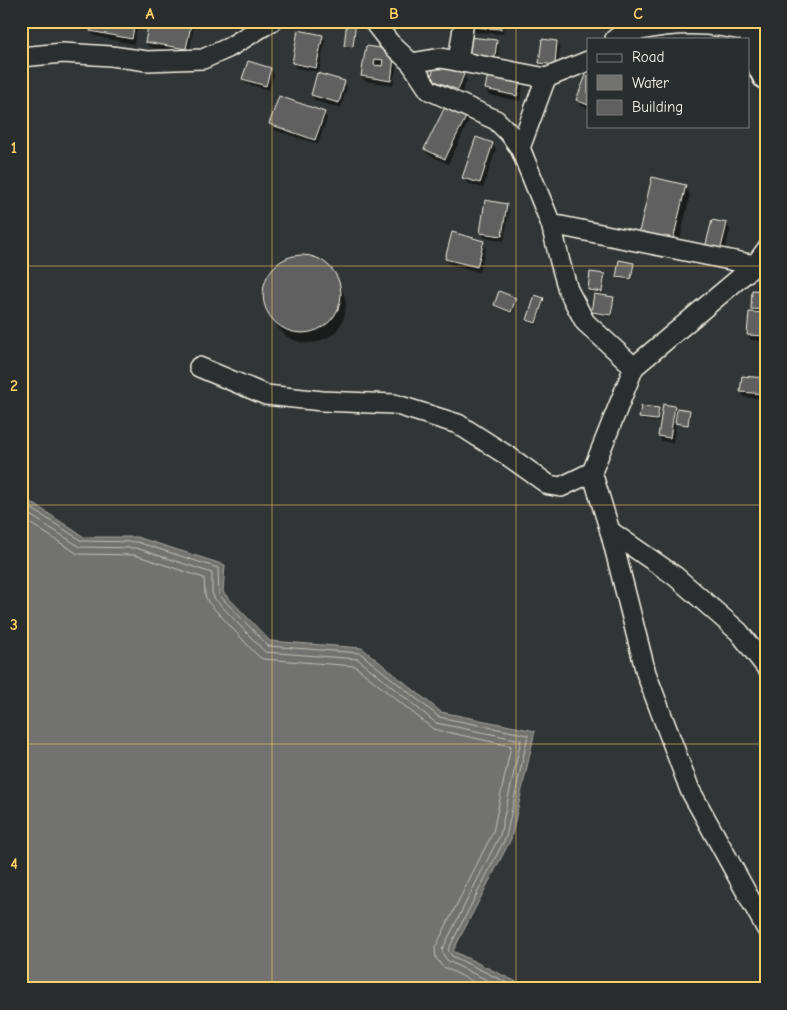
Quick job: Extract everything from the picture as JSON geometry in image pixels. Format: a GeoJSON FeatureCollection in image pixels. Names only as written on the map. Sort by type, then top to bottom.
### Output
{"type":"FeatureCollection","features":[{"type":"Feature","properties":{"kind":"main road"},"geometry":{"type":"LineString","coordinates":[[754,27],[755,48],[766,76]]}},
{"type":"Feature","properties":{"kind":"street"},"geometry":{"type":"LineString","coordinates":[[21,58],[62,53],[111,56],[147,61],[203,59],[228,48],[272,21]]}},
{"type":"Feature","properties":{"kind":"street"},"geometry":{"type":"LineString","coordinates":[[373,21],[390,43],[411,63],[430,90],[496,120],[510,134],[520,148],[551,224],[568,290],[586,322],[634,367]]}},
{"type":"Feature","properties":{"kind":"street"},"geometry":{"type":"LineString","coordinates":[[458,61],[464,21]]}},
{"type":"Feature","properties":{"kind":"street"},"geometry":{"type":"LineString","coordinates":[[616,38],[622,33],[664,25],[754,27]]}},
{"type":"Feature","properties":{"kind":"street"},"geometry":{"type":"LineString","coordinates":[[411,63],[441,58],[546,78],[587,61]]}},
{"type":"Feature","properties":{"kind":"street"},"geometry":{"type":"LineString","coordinates":[[520,148],[546,78]]}},
{"type":"Feature","properties":{"kind":"street"},"geometry":{"type":"LineString","coordinates":[[551,224],[761,258]]}},
{"type":"Feature","properties":{"kind":"street"},"geometry":{"type":"LineString","coordinates":[[761,258],[634,367],[592,472],[610,531],[646,673],[690,790],[766,928]]}},
{"type":"Feature","properties":{"kind":"street"},"geometry":{"type":"LineString","coordinates":[[199,367],[266,394],[322,401],[394,404],[458,424],[549,485],[561,487],[592,472]]}},
{"type":"Feature","properties":{"kind":"street"},"geometry":{"type":"LineString","coordinates":[[610,531],[675,576],[739,632],[766,667]]}},
{"type":"Feature","properties":{"kind":"water"},"geometry":{"type":"Polygon","coordinates":[[[21,501],[31,502],[84,537],[137,537],[225,565],[223,592],[270,641],[362,648],[441,712],[535,731],[511,839],[453,951],[531,989],[21,989],[21,501]]]}},
{"type":"Feature","properties":{"kind":"building"},"geometry":{"type":"Polygon","coordinates":[[[92,21],[135,21],[132,39],[90,31],[92,21]]]}},
{"type":"Feature","properties":{"kind":"building"},"geometry":{"type":"Polygon","coordinates":[[[149,21],[192,21],[186,49],[145,42],[149,21]]]}},
{"type":"Feature","properties":{"kind":"building"},"geometry":{"type":"Polygon","coordinates":[[[347,21],[356,21],[353,47],[344,46],[347,21]]]}},
{"type":"Feature","properties":{"kind":"building"},"geometry":{"type":"Polygon","coordinates":[[[471,21],[501,21],[501,29],[471,27],[471,21]]]}},
{"type":"Feature","properties":{"kind":"building"},"geometry":{"type":"Polygon","coordinates":[[[298,30],[323,35],[316,68],[292,63],[298,30]]]}},
{"type":"Feature","properties":{"kind":"building"},"geometry":{"type":"Polygon","coordinates":[[[469,37],[497,40],[494,65],[466,62],[469,37]]]}},
{"type":"Feature","properties":{"kind":"building"},"geometry":{"type":"Polygon","coordinates":[[[542,39],[557,41],[555,65],[539,63],[542,39]]]}},
{"type":"Feature","properties":{"kind":"building"},"geometry":{"type":"Polygon","coordinates":[[[366,46],[395,50],[391,81],[361,76],[366,46]],[[375,59],[374,65],[382,66],[383,60],[375,59]]]}},
{"type":"Feature","properties":{"kind":"building"},"geometry":{"type":"Polygon","coordinates":[[[248,61],[271,68],[266,86],[242,79],[248,61]]]}},
{"type":"Feature","properties":{"kind":"building"},"geometry":{"type":"Polygon","coordinates":[[[436,63],[464,74],[458,90],[430,79],[436,63]]]}},
{"type":"Feature","properties":{"kind":"building"},"geometry":{"type":"Polygon","coordinates":[[[489,68],[521,75],[517,96],[485,89],[489,68]]]}},
{"type":"Feature","properties":{"kind":"building"},"geometry":{"type":"Polygon","coordinates":[[[317,73],[345,81],[339,103],[311,95],[317,73]]]}},
{"type":"Feature","properties":{"kind":"building"},"geometry":{"type":"Polygon","coordinates":[[[586,75],[587,105],[576,100],[586,75]]]}},
{"type":"Feature","properties":{"kind":"building"},"geometry":{"type":"Polygon","coordinates":[[[279,96],[325,112],[315,140],[269,124],[279,96]]]}},
{"type":"Feature","properties":{"kind":"building"},"geometry":{"type":"Polygon","coordinates":[[[448,101],[469,111],[445,159],[424,149],[448,101]]]}},
{"type":"Feature","properties":{"kind":"building"},"geometry":{"type":"Polygon","coordinates":[[[476,137],[493,143],[480,183],[462,178],[476,137]]]}},
{"type":"Feature","properties":{"kind":"building"},"geometry":{"type":"Polygon","coordinates":[[[652,177],[686,185],[673,240],[639,232],[652,177]]]}},
{"type":"Feature","properties":{"kind":"building"},"geometry":{"type":"Polygon","coordinates":[[[485,200],[507,204],[502,236],[480,233],[485,200]]]}},
{"type":"Feature","properties":{"kind":"building"},"geometry":{"type":"Polygon","coordinates":[[[712,220],[727,223],[720,252],[705,248],[712,220]]]}},
{"type":"Feature","properties":{"kind":"building"},"geometry":{"type":"Polygon","coordinates":[[[452,232],[484,241],[477,267],[445,259],[452,232]]]}},
{"type":"Feature","properties":{"kind":"building"},"geometry":{"type":"Polygon","coordinates":[[[302,255],[317,258],[329,267],[338,279],[341,294],[338,309],[329,321],[317,330],[302,333],[287,330],[275,321],[266,309],[263,294],[266,279],[275,267],[287,258],[302,255]]]}},
{"type":"Feature","properties":{"kind":"building"},"geometry":{"type":"Polygon","coordinates":[[[619,260],[634,263],[631,279],[616,277],[619,260]]]}},
{"type":"Feature","properties":{"kind":"building"},"geometry":{"type":"Polygon","coordinates":[[[590,272],[605,274],[602,292],[588,290],[590,272]]]}},
{"type":"Feature","properties":{"kind":"building"},"geometry":{"type":"Polygon","coordinates":[[[752,290],[766,291],[766,310],[751,309],[752,290]]]}},
{"type":"Feature","properties":{"kind":"building"},"geometry":{"type":"Polygon","coordinates":[[[499,291],[516,298],[511,312],[494,305],[499,291]]]}},
{"type":"Feature","properties":{"kind":"building"},"geometry":{"type":"Polygon","coordinates":[[[594,294],[614,297],[611,315],[591,312],[594,294]]]}},
{"type":"Feature","properties":{"kind":"building"},"geometry":{"type":"Polygon","coordinates":[[[535,295],[544,298],[536,323],[527,320],[535,295]]]}},
{"type":"Feature","properties":{"kind":"building"},"geometry":{"type":"Polygon","coordinates":[[[749,312],[766,313],[766,336],[747,335],[749,312]]]}},
{"type":"Feature","properties":{"kind":"building"},"geometry":{"type":"Polygon","coordinates":[[[742,376],[766,378],[766,394],[740,392],[742,376]]]}},
{"type":"Feature","properties":{"kind":"building"},"geometry":{"type":"Polygon","coordinates":[[[663,404],[675,406],[670,438],[658,436],[663,404]]]}},
{"type":"Feature","properties":{"kind":"building"},"geometry":{"type":"Polygon","coordinates":[[[641,406],[659,408],[657,420],[639,418],[641,406]]]}},
{"type":"Feature","properties":{"kind":"building"},"geometry":{"type":"Polygon","coordinates":[[[677,408],[690,410],[688,425],[675,423],[677,408]]]}}]}
